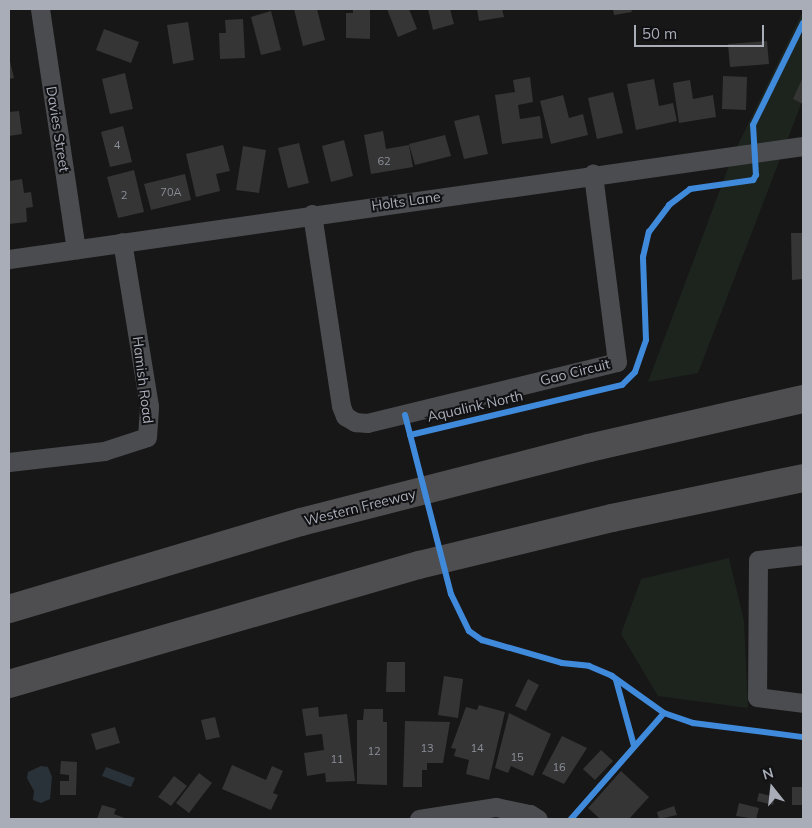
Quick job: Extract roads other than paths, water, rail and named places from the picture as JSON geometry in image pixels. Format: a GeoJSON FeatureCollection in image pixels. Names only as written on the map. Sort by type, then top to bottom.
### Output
{"type":"FeatureCollection","features":[{"type":"Feature","properties":{"kind":"highway"},"geometry":{"type":"LineString","coordinates":[[744,412],[803,394]]}},
{"type":"Feature","properties":{"kind":"highway","name":"Western Freeway"},"geometry":{"type":"LineString","coordinates":[[9,609],[301,522],[803,399]]}},
{"type":"Feature","properties":{"kind":"highway"},"geometry":{"type":"LineString","coordinates":[[9,684],[285,601],[612,518],[803,478]]}},
{"type":"Feature","properties":{"kind":"highway"},"geometry":{"type":"LineString","coordinates":[[612,518],[803,494]]}},
{"type":"Feature","properties":{"kind":"street","name":"Davies Street"},"geometry":{"type":"LineString","coordinates":[[40,9],[76,249]]}},
{"type":"Feature","properties":{"kind":"street","name":"Holts Lane"},"geometry":{"type":"LineString","coordinates":[[9,258],[593,174],[803,146]]}},
{"type":"Feature","properties":{"kind":"street","name":"Gao Circuit"},"geometry":{"type":"LineString","coordinates":[[312,214],[342,406],[346,416],[355,422],[367,422],[617,362],[593,174]]}},
{"type":"Feature","properties":{"kind":"street","name":"Hamish Road"},"geometry":{"type":"LineString","coordinates":[[9,462],[104,451],[147,437],[149,406],[122,242]]}},
{"type":"Feature","properties":{"kind":"street"},"geometry":{"type":"LineString","coordinates":[[803,555],[758,560],[756,697],[803,703]]}},
{"type":"Feature","properties":{"kind":"street"},"geometry":{"type":"LineString","coordinates":[[419,819],[496,807],[530,814],[538,819]]}}]}
